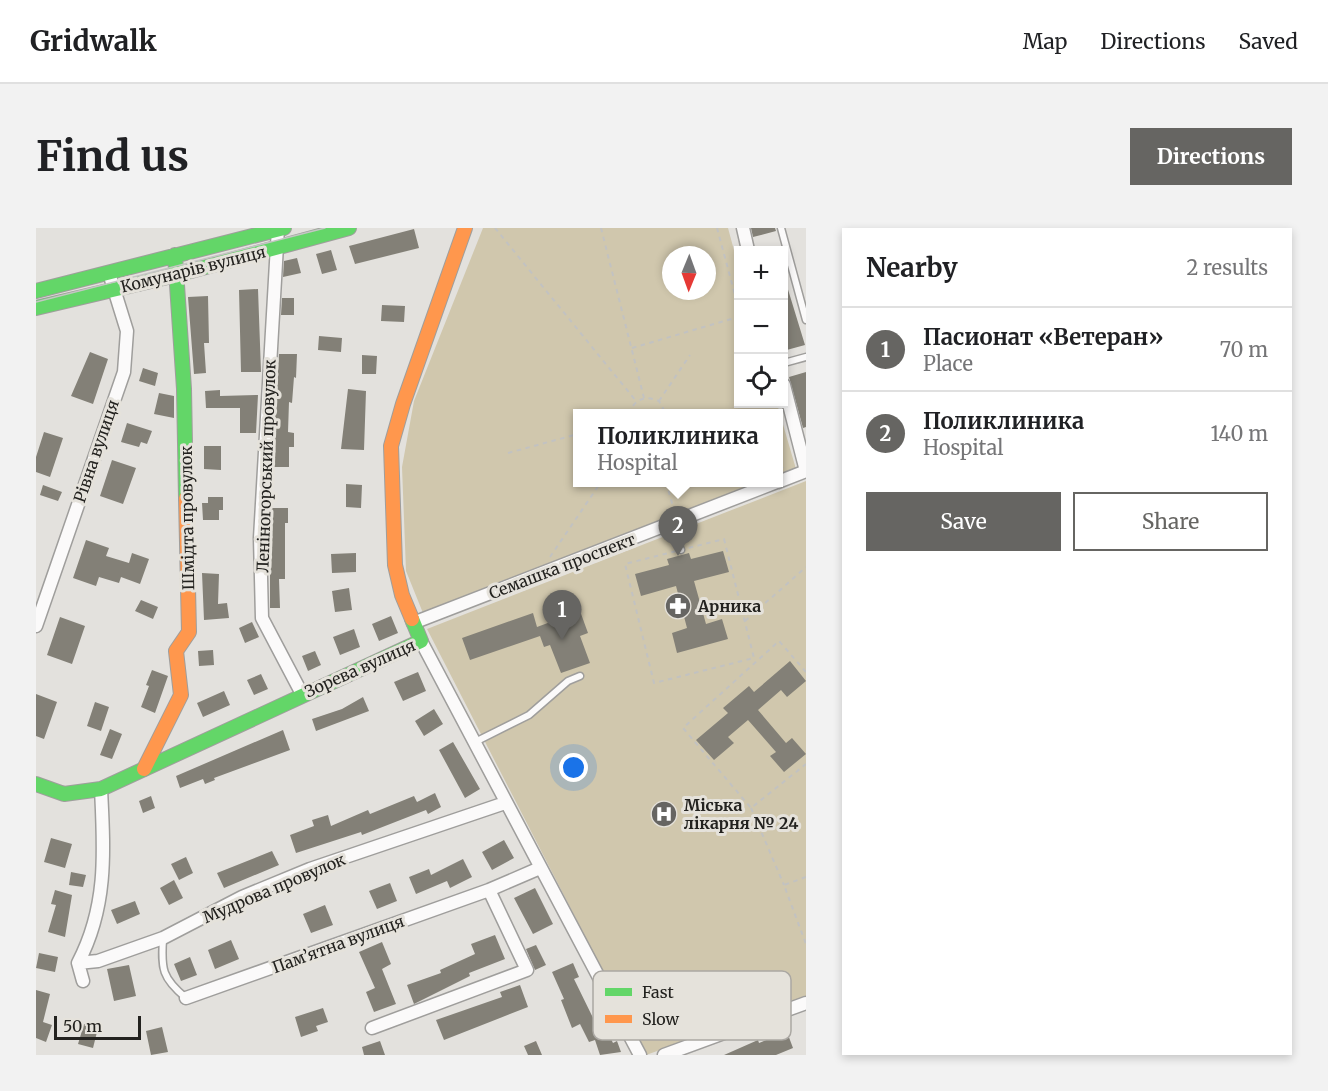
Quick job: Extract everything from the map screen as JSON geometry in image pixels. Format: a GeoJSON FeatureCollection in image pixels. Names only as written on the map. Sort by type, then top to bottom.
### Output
{"type":"FeatureCollection","features":[{"type":"Feature","properties":{"kind":"street","name":"Комунарів вулиця"},"geometry":{"type":"LineString","coordinates":[[36,308],[176,275],[350,228]]}},
{"type":"Feature","properties":{"kind":"street","name":"Зорева вулиця"},"geometry":{"type":"LineString","coordinates":[[36,784],[64,794],[101,789],[302,694],[421,641],[402,595],[395,565],[392,446],[403,404],[465,228]]}},
{"type":"Feature","properties":{"kind":"street"},"geometry":{"type":"LineString","coordinates":[[742,228],[747,246]]}},
{"type":"Feature","properties":{"kind":"street","name":"Комунарів вулиця"},"geometry":{"type":"LineString","coordinates":[[36,291],[280,229]]}},
{"type":"Feature","properties":{"kind":"street","name":"Леніногорський провулок"},"geometry":{"type":"LineString","coordinates":[[280,229],[260,538],[262,618],[302,694]]}},
{"type":"Feature","properties":{"kind":"street","name":"Шмідта провулок"},"geometry":{"type":"LineString","coordinates":[[144,769],[181,695],[176,651],[189,632],[184,389],[174,255]]}},
{"type":"Feature","properties":{"kind":"street","name":"Рівна вулиця"},"geometry":{"type":"LineString","coordinates":[[36,626],[124,372],[127,331],[109,273]]}},
{"type":"Feature","properties":{"kind":"street"},"geometry":{"type":"LineString","coordinates":[[788,404],[806,471]]}},
{"type":"Feature","properties":{"kind":"street","name":"Семашка проспект"},"geometry":{"type":"LineString","coordinates":[[783,480],[806,471]]}},
{"type":"Feature","properties":{"kind":"street","name":"Семашка проспект"},"geometry":{"type":"LineString","coordinates":[[413,624],[765,487]]}},
{"type":"Feature","properties":{"kind":"street"},"geometry":{"type":"LineString","coordinates":[[421,641],[595,971]]}},
{"type":"Feature","properties":{"kind":"street"},"geometry":{"type":"LineString","coordinates":[[83,981],[78,963],[90,940],[104,868],[101,789]]}},
{"type":"Feature","properties":{"kind":"street","name":"Мудрова провулок"},"geometry":{"type":"LineString","coordinates":[[78,963],[98,961],[163,938],[242,897],[310,868],[505,803]]}},
{"type":"Feature","properties":{"kind":"street","name":"Пам’ятна вулиця"},"geometry":{"type":"LineString","coordinates":[[186,998],[489,890],[540,868]]}},
{"type":"Feature","properties":{"kind":"street"},"geometry":{"type":"LineString","coordinates":[[372,1028],[527,970],[489,890]]}},
{"type":"Feature","properties":{"kind":"street"},"geometry":{"type":"LineString","coordinates":[[791,1008],[806,1003]]}},
{"type":"Feature","properties":{"kind":"street"},"geometry":{"type":"LineString","coordinates":[[632,1040],[640,1055]]}},
{"type":"Feature","properties":{"kind":"street"},"geometry":{"type":"LineString","coordinates":[[664,1055],[705,1040]]}},
{"type":"Feature","properties":{"kind":"lane"},"geometry":{"type":"LineString","coordinates":[[781,228],[806,320]]}},
{"type":"Feature","properties":{"kind":"lane"},"geometry":{"type":"LineString","coordinates":[[788,362],[806,357]]}},
{"type":"Feature","properties":{"kind":"lane"},"geometry":{"type":"LineString","coordinates":[[671,524],[681,550]]}},
{"type":"Feature","properties":{"kind":"lane"},"geometry":{"type":"LineString","coordinates":[[474,743],[529,715],[568,681],[579,676]]}},
{"type":"Feature","properties":{"kind":"lane"},"geometry":{"type":"LineString","coordinates":[[163,938],[161,964],[169,983],[186,998]]}},
{"type":"Feature","properties":{"kind":"path"},"geometry":{"type":"LineString","coordinates":[[495,228],[636,401]]}},
{"type":"Feature","properties":{"kind":"path"},"geometry":{"type":"LineString","coordinates":[[602,228],[644,398]]}},
{"type":"Feature","properties":{"kind":"path"},"geometry":{"type":"LineString","coordinates":[[717,228],[736,300]]}},
{"type":"Feature","properties":{"kind":"path"},"geometry":{"type":"LineString","coordinates":[[632,348],[734,318]]}},
{"type":"Feature","properties":{"kind":"path"},"geometry":{"type":"LineString","coordinates":[[659,401],[690,355]]}},
{"type":"Feature","properties":{"kind":"path"},"geometry":{"type":"LineString","coordinates":[[632,409],[636,401],[644,398],[659,401]]}},
{"type":"Feature","properties":{"kind":"path"},"geometry":{"type":"LineString","coordinates":[[659,401],[663,409]]}},
{"type":"Feature","properties":{"kind":"path"},"geometry":{"type":"LineString","coordinates":[[508,453],[573,435]]}},
{"type":"Feature","properties":{"kind":"path"},"geometry":{"type":"LineString","coordinates":[[550,557],[599,487]]}},
{"type":"Feature","properties":{"kind":"path"},"geometry":{"type":"LineString","coordinates":[[667,487],[674,510]]}},
{"type":"Feature","properties":{"kind":"path"},"geometry":{"type":"LineString","coordinates":[[753,658],[654,683],[625,564],[724,539],[753,658],[757,661]]}},
{"type":"Feature","properties":{"kind":"path"},"geometry":{"type":"LineString","coordinates":[[744,621],[806,567]]}},
{"type":"Feature","properties":{"kind":"path"},"geometry":{"type":"LineString","coordinates":[[806,672],[779,641],[683,728],[751,808],[784,885],[806,945]]}},
{"type":"Feature","properties":{"kind":"path"},"geometry":{"type":"LineString","coordinates":[[751,808],[806,764]]}},
{"type":"Feature","properties":{"kind":"path"},"geometry":{"type":"LineString","coordinates":[[784,885],[806,877]]}},
{"type":"Feature","properties":{"kind":"shaded area"},"geometry":{"type":"Polygon","coordinates":[[[483,228],[728,228],[734,250],[734,408],[778,409],[573,409],[573,487],[752,487],[423,613],[406,571],[402,467],[414,401],[483,228]]]}},
{"type":"Feature","properties":{"kind":"shaded area"},"geometry":{"type":"Polygon","coordinates":[[[783,425],[796,469],[783,474],[783,425]]]}},
{"type":"Feature","properties":{"kind":"shaded area","name":"Міська лікарня № 24"},"geometry":{"type":"Polygon","coordinates":[[[806,481],[806,998],[791,1003],[791,971],[603,971],[427,629],[806,481]]]}},
{"type":"Feature","properties":{"kind":"shaded area","name":"Міська лікарня № 24"},"geometry":{"type":"Polygon","coordinates":[[[638,1040],[688,1040],[646,1055],[638,1040]]]}},
{"type":"Feature","properties":{"kind":"building"},"geometry":{"type":"Polygon","coordinates":[[[751,228],[775,228],[776,231],[753,237],[751,228]]]}},
{"type":"Feature","properties":{"kind":"building"},"geometry":{"type":"Polygon","coordinates":[[[414,229],[419,248],[355,264],[349,246],[414,229]]]}},
{"type":"Feature","properties":{"kind":"building"},"geometry":{"type":"Polygon","coordinates":[[[331,250],[337,270],[322,274],[316,254],[331,250]]]}},
{"type":"Feature","properties":{"kind":"building"},"geometry":{"type":"Polygon","coordinates":[[[297,258],[301,273],[283,277],[284,261],[297,258]]]}},
{"type":"Feature","properties":{"kind":"building"},"geometry":{"type":"Polygon","coordinates":[[[258,289],[261,372],[241,372],[239,290],[258,289]]]}},
{"type":"Feature","properties":{"kind":"building"},"geometry":{"type":"Polygon","coordinates":[[[788,290],[805,345],[788,350],[788,290]]]}},
{"type":"Feature","properties":{"kind":"building"},"geometry":{"type":"Polygon","coordinates":[[[208,296],[209,343],[204,343],[206,373],[194,374],[188,297],[208,296]]]}},
{"type":"Feature","properties":{"kind":"building"},"geometry":{"type":"Polygon","coordinates":[[[282,298],[294,298],[294,315],[281,315],[282,298]]]}},
{"type":"Feature","properties":{"kind":"building"},"geometry":{"type":"Polygon","coordinates":[[[382,305],[405,306],[404,322],[381,321],[382,305]]]}},
{"type":"Feature","properties":{"kind":"building"},"geometry":{"type":"Polygon","coordinates":[[[319,336],[342,338],[341,352],[318,350],[319,336]]]}},
{"type":"Feature","properties":{"kind":"building"},"geometry":{"type":"Polygon","coordinates":[[[90,352],[108,359],[93,404],[71,396],[90,352]]]}},
{"type":"Feature","properties":{"kind":"building"},"geometry":{"type":"Polygon","coordinates":[[[279,354],[297,354],[292,403],[289,402],[288,432],[294,433],[294,447],[289,447],[289,467],[272,467],[279,354]]]}},
{"type":"Feature","properties":{"kind":"building"},"geometry":{"type":"Polygon","coordinates":[[[362,355],[377,356],[376,374],[362,374],[362,355]]]}},
{"type":"Feature","properties":{"kind":"building"},"geometry":{"type":"Polygon","coordinates":[[[143,368],[158,373],[155,386],[139,381],[143,368]]]}},
{"type":"Feature","properties":{"kind":"building"},"geometry":{"type":"Polygon","coordinates":[[[806,372],[806,427],[803,428],[789,377],[806,372]]]}},
{"type":"Feature","properties":{"kind":"building"},"geometry":{"type":"Polygon","coordinates":[[[348,389],[366,391],[364,450],[341,449],[348,389]]]}},
{"type":"Feature","properties":{"kind":"building"},"geometry":{"type":"Polygon","coordinates":[[[220,390],[220,396],[258,395],[256,433],[240,433],[240,408],[206,408],[205,391],[220,390]]]}},
{"type":"Feature","properties":{"kind":"building"},"geometry":{"type":"Polygon","coordinates":[[[159,393],[174,396],[174,418],[154,414],[159,393]]]}},
{"type":"Feature","properties":{"kind":"building"},"geometry":{"type":"Polygon","coordinates":[[[127,423],[152,431],[147,444],[141,442],[139,447],[121,442],[127,423]]]}},
{"type":"Feature","properties":{"kind":"building"},"geometry":{"type":"Polygon","coordinates":[[[44,432],[63,438],[50,477],[36,472],[36,457],[44,432]]]}},
{"type":"Feature","properties":{"kind":"building"},"geometry":{"type":"Polygon","coordinates":[[[204,446],[221,446],[221,470],[204,469],[204,446]]]}},
{"type":"Feature","properties":{"kind":"building"},"geometry":{"type":"Polygon","coordinates":[[[112,460],[136,468],[123,504],[100,496],[112,460]]]}},
{"type":"Feature","properties":{"kind":"building"},"geometry":{"type":"Polygon","coordinates":[[[346,484],[362,485],[361,508],[346,507],[346,484]]]}},
{"type":"Feature","properties":{"kind":"building"},"geometry":{"type":"Polygon","coordinates":[[[43,485],[62,492],[58,501],[40,495],[43,485]]]}},
{"type":"Feature","properties":{"kind":"building"},"geometry":{"type":"Polygon","coordinates":[[[208,497],[223,497],[223,510],[219,510],[219,520],[203,520],[202,503],[208,503],[208,497]]]}},
{"type":"Feature","properties":{"kind":"building"},"geometry":{"type":"Polygon","coordinates":[[[270,508],[288,508],[288,523],[285,523],[285,579],[279,579],[280,608],[270,608],[270,508]]]}},
{"type":"Feature","properties":{"kind":"building"},"geometry":{"type":"Polygon","coordinates":[[[86,540],[109,548],[106,556],[129,563],[132,553],[149,559],[140,584],[121,577],[119,583],[99,577],[96,586],[73,578],[86,540]]]}},
{"type":"Feature","properties":{"kind":"building"},"geometry":{"type":"Polygon","coordinates":[[[723,551],[729,572],[694,581],[706,624],[722,619],[728,639],[677,653],[672,633],[687,628],[676,586],[641,596],[635,574],[669,565],[667,559],[689,553],[691,559],[723,551]]]}},
{"type":"Feature","properties":{"kind":"building"},"geometry":{"type":"Polygon","coordinates":[[[356,553],[356,572],[332,573],[331,554],[356,553]]]}},
{"type":"Feature","properties":{"kind":"building"},"geometry":{"type":"Polygon","coordinates":[[[202,573],[219,574],[218,604],[227,603],[229,618],[204,620],[202,573]]]}},
{"type":"Feature","properties":{"kind":"building"},"geometry":{"type":"Polygon","coordinates":[[[349,588],[352,610],[335,612],[332,591],[349,588]]]}},
{"type":"Feature","properties":{"kind":"building"},"geometry":{"type":"Polygon","coordinates":[[[141,600],[158,607],[153,619],[135,611],[141,600]]]}},
{"type":"Feature","properties":{"kind":"building"},"geometry":{"type":"Polygon","coordinates":[[[580,611],[588,633],[580,636],[590,663],[561,673],[550,645],[544,647],[540,636],[470,660],[462,638],[533,613],[537,627],[580,611]]]}},
{"type":"Feature","properties":{"kind":"building"},"geometry":{"type":"Polygon","coordinates":[[[391,616],[398,633],[379,641],[372,624],[391,616]]]}},
{"type":"Feature","properties":{"kind":"building"},"geometry":{"type":"Polygon","coordinates":[[[60,617],[85,626],[72,664],[47,655],[60,617]]]}},
{"type":"Feature","properties":{"kind":"building"},"geometry":{"type":"Polygon","coordinates":[[[252,622],[259,637],[245,643],[239,628],[252,622]]]}},
{"type":"Feature","properties":{"kind":"building"},"geometry":{"type":"Polygon","coordinates":[[[354,629],[360,647],[340,655],[333,637],[354,629]]]}},
{"type":"Feature","properties":{"kind":"building"},"geometry":{"type":"Polygon","coordinates":[[[213,650],[214,665],[199,666],[198,651],[213,650]]]}},
{"type":"Feature","properties":{"kind":"building"},"geometry":{"type":"Polygon","coordinates":[[[315,651],[321,665],[308,671],[302,656],[315,651]]]}},
{"type":"Feature","properties":{"kind":"building"},"geometry":{"type":"Polygon","coordinates":[[[790,661],[806,681],[787,697],[781,690],[758,710],[786,743],[792,738],[806,754],[784,772],[770,756],[776,752],[748,720],[728,737],[734,743],[714,760],[696,740],[728,713],[723,708],[749,686],[754,692],[790,661]]]}},
{"type":"Feature","properties":{"kind":"building"},"geometry":{"type":"Polygon","coordinates":[[[152,670],[168,676],[155,713],[141,707],[152,670]]]}},
{"type":"Feature","properties":{"kind":"building"},"geometry":{"type":"Polygon","coordinates":[[[418,672],[426,691],[403,701],[394,682],[418,672]]]}},
{"type":"Feature","properties":{"kind":"building"},"geometry":{"type":"Polygon","coordinates":[[[261,674],[268,689],[254,695],[247,680],[261,674]]]}},
{"type":"Feature","properties":{"kind":"building"},"geometry":{"type":"Polygon","coordinates":[[[224,691],[230,705],[203,717],[197,703],[224,691]]]}},
{"type":"Feature","properties":{"kind":"building"},"geometry":{"type":"Polygon","coordinates":[[[36,694],[57,702],[44,739],[36,736],[36,694]]]}},
{"type":"Feature","properties":{"kind":"building"},"geometry":{"type":"Polygon","coordinates":[[[363,697],[369,711],[316,731],[312,719],[342,709],[363,697]]]}},
{"type":"Feature","properties":{"kind":"building"},"geometry":{"type":"Polygon","coordinates":[[[95,702],[109,707],[101,731],[87,726],[95,702]]]}},
{"type":"Feature","properties":{"kind":"building"},"geometry":{"type":"Polygon","coordinates":[[[434,709],[443,724],[424,736],[415,721],[434,709]]]}},
{"type":"Feature","properties":{"kind":"building"},"geometry":{"type":"Polygon","coordinates":[[[110,729],[122,734],[112,759],[100,755],[110,729]]]}},
{"type":"Feature","properties":{"kind":"building"},"geometry":{"type":"Polygon","coordinates":[[[283,730],[290,750],[214,778],[215,780],[205,784],[203,779],[180,788],[176,776],[283,730]]]}},
{"type":"Feature","properties":{"kind":"building"},"geometry":{"type":"Polygon","coordinates":[[[453,742],[480,789],[465,798],[439,750],[453,742]]]}},
{"type":"Feature","properties":{"kind":"building"},"geometry":{"type":"Polygon","coordinates":[[[435,793],[441,807],[428,814],[426,810],[362,835],[361,832],[296,853],[290,835],[314,826],[312,820],[328,815],[331,826],[368,810],[370,814],[414,796],[417,802],[435,793]]]}},
{"type":"Feature","properties":{"kind":"building"},"geometry":{"type":"Polygon","coordinates":[[[151,796],[155,808],[143,813],[139,801],[151,796]]]}},
{"type":"Feature","properties":{"kind":"building"},"geometry":{"type":"Polygon","coordinates":[[[51,838],[72,844],[65,868],[44,862],[51,838]]]}},
{"type":"Feature","properties":{"kind":"building"},"geometry":{"type":"Polygon","coordinates":[[[504,840],[514,858],[492,870],[482,852],[504,840]]]}},
{"type":"Feature","properties":{"kind":"building"},"geometry":{"type":"Polygon","coordinates":[[[272,851],[279,865],[224,888],[217,873],[272,851]]]}},
{"type":"Feature","properties":{"kind":"building"},"geometry":{"type":"Polygon","coordinates":[[[186,857],[193,873],[179,880],[171,864],[186,857]]]}},
{"type":"Feature","properties":{"kind":"building"},"geometry":{"type":"Polygon","coordinates":[[[463,859],[472,877],[450,888],[447,881],[416,894],[409,877],[429,869],[431,875],[463,859]]]}},
{"type":"Feature","properties":{"kind":"building"},"geometry":{"type":"Polygon","coordinates":[[[71,872],[86,875],[83,887],[69,885],[71,872]]]}},
{"type":"Feature","properties":{"kind":"building"},"geometry":{"type":"Polygon","coordinates":[[[174,880],[183,898],[169,905],[160,888],[174,880]]]}},
{"type":"Feature","properties":{"kind":"building"},"geometry":{"type":"Polygon","coordinates":[[[390,883],[397,901],[377,909],[369,891],[390,883]]]}},
{"type":"Feature","properties":{"kind":"building"},"geometry":{"type":"Polygon","coordinates":[[[535,888],[553,924],[533,934],[514,898],[535,888]]]}},
{"type":"Feature","properties":{"kind":"building"},"geometry":{"type":"Polygon","coordinates":[[[55,890],[72,895],[65,937],[48,932],[56,905],[51,904],[55,890]]]}},
{"type":"Feature","properties":{"kind":"building"},"geometry":{"type":"Polygon","coordinates":[[[135,901],[140,914],[117,924],[111,910],[135,901]]]}},
{"type":"Feature","properties":{"kind":"building"},"geometry":{"type":"Polygon","coordinates":[[[325,905],[333,925],[311,933],[303,914],[325,905]]]}},
{"type":"Feature","properties":{"kind":"building"},"geometry":{"type":"Polygon","coordinates":[[[495,935],[505,959],[469,973],[470,976],[414,1004],[407,985],[441,973],[440,970],[475,954],[471,944],[495,935]]]}},
{"type":"Feature","properties":{"kind":"building"},"geometry":{"type":"Polygon","coordinates":[[[231,940],[239,959],[215,969],[208,950],[231,940]]]}},
{"type":"Feature","properties":{"kind":"building"},"geometry":{"type":"Polygon","coordinates":[[[382,942],[391,964],[382,969],[396,1004],[374,1012],[366,992],[375,988],[359,952],[382,942]]]}},
{"type":"Feature","properties":{"kind":"building"},"geometry":{"type":"Polygon","coordinates":[[[536,945],[546,965],[535,970],[526,949],[536,945]]]}},
{"type":"Feature","properties":{"kind":"building"},"geometry":{"type":"Polygon","coordinates":[[[39,953],[58,957],[55,972],[36,968],[39,953]]]}},
{"type":"Feature","properties":{"kind":"building"},"geometry":{"type":"Polygon","coordinates":[[[190,957],[197,975],[181,981],[174,964],[190,957]]]}},
{"type":"Feature","properties":{"kind":"building"},"geometry":{"type":"Polygon","coordinates":[[[573,963],[579,977],[574,979],[593,1018],[593,1040],[595,1040],[589,1042],[580,1024],[572,1028],[561,1000],[564,999],[552,972],[573,963]]]}},
{"type":"Feature","properties":{"kind":"building"},"geometry":{"type":"Polygon","coordinates":[[[129,965],[136,996],[114,1001],[107,969],[129,965]]]}},
{"type":"Feature","properties":{"kind":"building"},"geometry":{"type":"Polygon","coordinates":[[[520,985],[528,1007],[444,1040],[436,1020],[502,997],[500,992],[520,985]]]}},
{"type":"Feature","properties":{"kind":"building"},"geometry":{"type":"Polygon","coordinates":[[[36,990],[50,994],[43,1022],[52,1025],[46,1042],[36,1038],[36,990]]]}},
{"type":"Feature","properties":{"kind":"building"},"geometry":{"type":"Polygon","coordinates":[[[323,1008],[328,1022],[316,1026],[318,1031],[301,1037],[295,1017],[323,1008]]]}},
{"type":"Feature","properties":{"kind":"building"},"geometry":{"type":"Polygon","coordinates":[[[84,1024],[98,1028],[93,1048],[78,1044],[84,1024]]]}},
{"type":"Feature","properties":{"kind":"building"},"geometry":{"type":"Polygon","coordinates":[[[162,1027],[168,1052],[151,1055],[146,1031],[162,1027]]]}},
{"type":"Feature","properties":{"kind":"building"},"geometry":{"type":"Polygon","coordinates":[[[595,1040],[612,1040],[613,1043],[617,1041],[621,1052],[600,1055],[595,1040]]]}},
{"type":"Feature","properties":{"kind":"building"},"geometry":{"type":"Polygon","coordinates":[[[758,1040],[759,1043],[767,1040],[790,1040],[793,1048],[776,1055],[724,1055],[758,1040]]]}},
{"type":"Feature","properties":{"kind":"building"},"geometry":{"type":"Polygon","coordinates":[[[380,1041],[385,1055],[364,1055],[362,1047],[380,1041]]]}},
{"type":"Feature","properties":{"kind":"building"},"geometry":{"type":"Polygon","coordinates":[[[536,1041],[542,1055],[528,1055],[524,1046],[536,1041]]]}},
{"type":"Feature","properties":{"kind":"tram line"},"geometry":{"type":"LineString","coordinates":[[36,302],[325,228]]}},
{"type":"Feature","properties":{"kind":"traffic: fast"},"geometry":{"type":"LineString","coordinates":[[36,291],[284,228]]}},
{"type":"Feature","properties":{"kind":"traffic: fast"},"geometry":{"type":"LineString","coordinates":[[36,308],[176,275],[349,228]]}},
{"type":"Feature","properties":{"kind":"traffic: fast"},"geometry":{"type":"LineString","coordinates":[[175,255],[184,389],[186,498]]}},
{"type":"Feature","properties":{"kind":"traffic: fast"},"geometry":{"type":"LineString","coordinates":[[36,784],[64,794],[101,789],[421,641],[412,619]]}},
{"type":"Feature","properties":{"kind":"traffic: slow"},"geometry":{"type":"LineString","coordinates":[[412,619],[402,595],[395,565],[391,446],[403,404],[465,228]]}},
{"type":"Feature","properties":{"kind":"traffic: slow"},"geometry":{"type":"LineString","coordinates":[[144,769],[181,695],[176,651],[189,632],[186,498]]}},
{"type":"Feature","properties":{"kind":"place","name":"Поликлиника"},"geometry":{"type":"Point","coordinates":[678,556]}},
{"type":"Feature","properties":{"kind":"place","name":"Арника"},"geometry":{"type":"Point","coordinates":[678,606]}},
{"type":"Feature","properties":{"kind":"place","name":"Пасионат «Ветеран»"},"geometry":{"type":"Point","coordinates":[562,640]}},
{"type":"Feature","properties":{"kind":"place","name":"Міська лікарня № 24"},"geometry":{"type":"Point","coordinates":[664,814]}}]}
